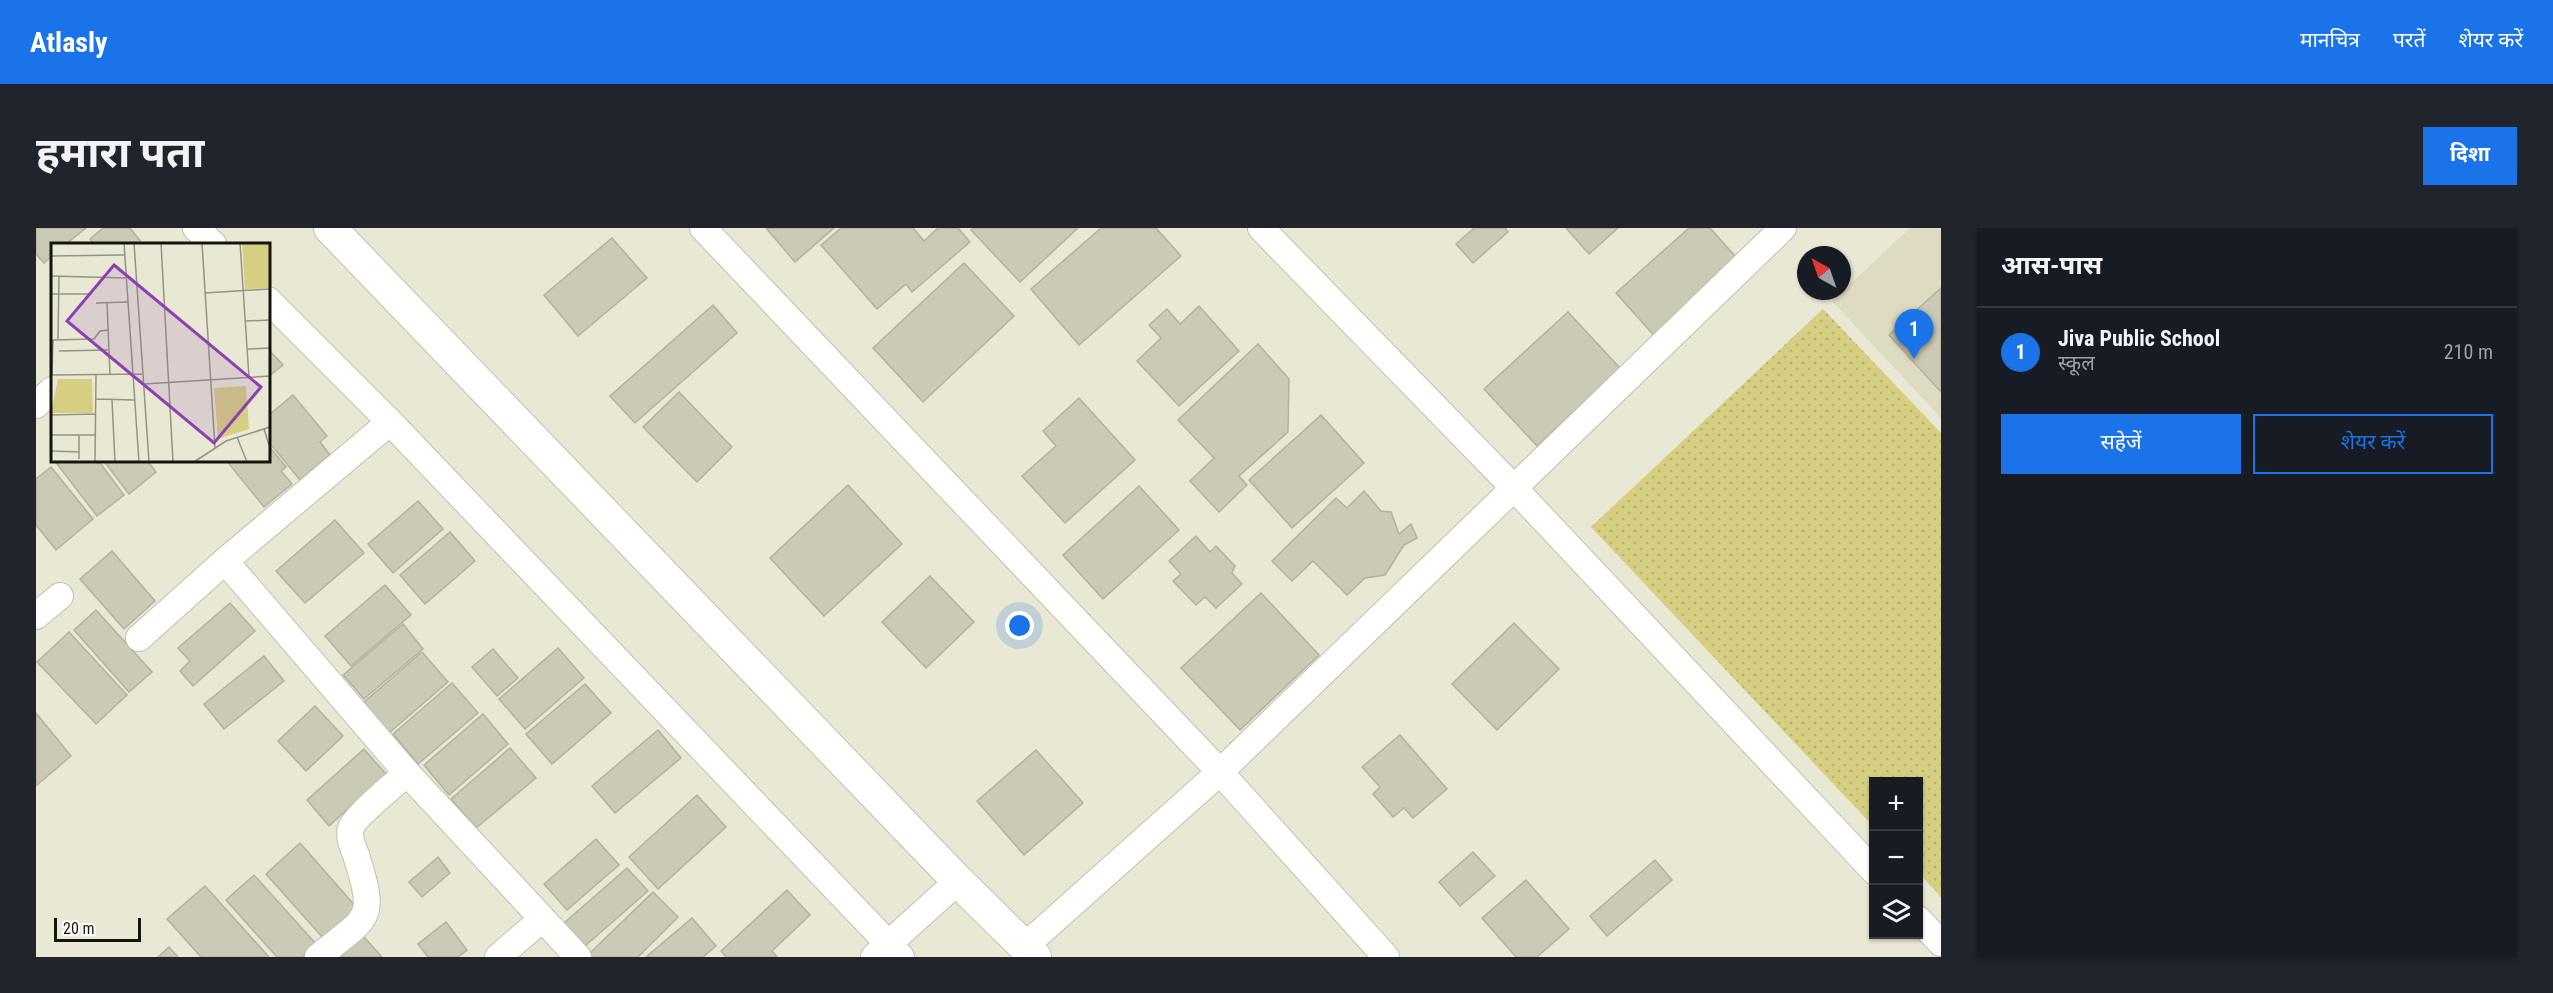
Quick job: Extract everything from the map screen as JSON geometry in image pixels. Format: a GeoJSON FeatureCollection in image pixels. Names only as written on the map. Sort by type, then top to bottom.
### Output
{"type":"FeatureCollection","features":[{"type":"Feature","properties":{"kind":"street"},"geometry":{"type":"LineString","coordinates":[[196,228],[212,243]]}},
{"type":"Feature","properties":{"kind":"street"},"geometry":{"type":"LineString","coordinates":[[330,228],[1030,952],[1220,772],[1783,228]]}},
{"type":"Feature","properties":{"kind":"street"},"geometry":{"type":"LineString","coordinates":[[703,228],[1220,772],[1386,957]]}},
{"type":"Feature","properties":{"kind":"street"},"geometry":{"type":"LineString","coordinates":[[1261,228],[1514,488],[1869,866]]}},
{"type":"Feature","properties":{"kind":"street"},"geometry":{"type":"LineString","coordinates":[[270,302],[390,422],[888,953],[958,880]]}},
{"type":"Feature","properties":{"kind":"street"},"geometry":{"type":"LineString","coordinates":[[36,405],[51,391]]}},
{"type":"Feature","properties":{"kind":"street"},"geometry":{"type":"LineString","coordinates":[[139,638],[225,561],[390,422]]}},
{"type":"Feature","properties":{"kind":"street"},"geometry":{"type":"LineString","coordinates":[[225,561],[407,773],[578,957]]}},
{"type":"Feature","properties":{"kind":"street"},"geometry":{"type":"LineString","coordinates":[[36,616],[60,596]]}},
{"type":"Feature","properties":{"kind":"street"},"geometry":{"type":"LineString","coordinates":[[318,957],[360,922],[367,911],[367,891],[350,839],[350,829],[362,814],[407,773]]}},
{"type":"Feature","properties":{"kind":"street"},"geometry":{"type":"LineString","coordinates":[[498,957],[542,920]]}},
{"type":"Feature","properties":{"kind":"street"},"geometry":{"type":"LineString","coordinates":[[1923,924],[1941,943]]}},
{"type":"Feature","properties":{"kind":"shaded area"},"geometry":{"type":"Polygon","coordinates":[[[1910,228],[1941,228],[1941,418],[1832,301],[1851,300],[1851,283],[1910,228]]]}},
{"type":"Feature","properties":{"kind":"shaded area"},"geometry":{"type":"Polygon","coordinates":[[[1823,309],[1941,433],[1941,897],[1923,877],[1923,777],[1869,777],[1869,822],[1591,527],[1823,309]]]}},
{"type":"Feature","properties":{"kind":"building"},"geometry":{"type":"Polygon","coordinates":[[[36,228],[86,228],[67,243],[51,243],[51,257],[44,263],[36,254],[36,228]]]}},
{"type":"Feature","properties":{"kind":"building"},"geometry":{"type":"Polygon","coordinates":[[[103,228],[130,228],[142,243],[93,243],[90,239],[103,228]]]}},
{"type":"Feature","properties":{"kind":"building"},"geometry":{"type":"Polygon","coordinates":[[[766,228],[834,228],[795,262],[766,228]]]}},
{"type":"Feature","properties":{"kind":"building"},"geometry":{"type":"Polygon","coordinates":[[[841,228],[913,228],[924,241],[938,228],[958,228],[970,242],[912,292],[906,284],[877,309],[821,245],[841,228]]]}},
{"type":"Feature","properties":{"kind":"building"},"geometry":{"type":"Polygon","coordinates":[[[973,228],[1078,228],[1020,282],[971,230],[973,228]]]}},
{"type":"Feature","properties":{"kind":"building"},"geometry":{"type":"Polygon","coordinates":[[[1101,228],[1156,228],[1181,256],[1079,345],[1031,289],[1101,228]]]}},
{"type":"Feature","properties":{"kind":"building"},"geometry":{"type":"Polygon","coordinates":[[[1474,228],[1505,228],[1508,232],[1473,263],[1456,244],[1474,228]]]}},
{"type":"Feature","properties":{"kind":"building"},"geometry":{"type":"Polygon","coordinates":[[[1566,228],[1618,228],[1589,254],[1566,228]]]}},
{"type":"Feature","properties":{"kind":"building"},"geometry":{"type":"Polygon","coordinates":[[[1689,228],[1710,228],[1743,265],[1658,340],[1616,293],[1689,228]]]}},
{"type":"Feature","properties":{"kind":"building"},"geometry":{"type":"Polygon","coordinates":[[[612,238],[647,278],[578,336],[544,295],[612,238]]]}},
{"type":"Feature","properties":{"kind":"building"},"geometry":{"type":"Polygon","coordinates":[[[964,263],[1014,316],[923,402],[873,348],[964,263]]]}},
{"type":"Feature","properties":{"kind":"building"},"geometry":{"type":"Polygon","coordinates":[[[1941,288],[1941,392],[1889,335],[1941,288]]]}},
{"type":"Feature","properties":{"kind":"building"},"geometry":{"type":"Polygon","coordinates":[[[713,305],[737,333],[635,423],[610,396],[713,305]]]}},
{"type":"Feature","properties":{"kind":"building"},"geometry":{"type":"Polygon","coordinates":[[[1199,306],[1239,351],[1179,406],[1137,361],[1161,338],[1149,325],[1167,309],[1180,324],[1199,306]]]}},
{"type":"Feature","properties":{"kind":"building"},"geometry":{"type":"Polygon","coordinates":[[[1568,312],[1620,368],[1537,446],[1484,389],[1568,312]]]}},
{"type":"Feature","properties":{"kind":"building"},"geometry":{"type":"Polygon","coordinates":[[[1258,344],[1289,379],[1288,432],[1239,476],[1247,485],[1219,512],[1190,481],[1214,458],[1178,420],[1258,344]]]}},
{"type":"Feature","properties":{"kind":"building"},"geometry":{"type":"Polygon","coordinates":[[[270,351],[283,365],[270,375],[270,351]]]}},
{"type":"Feature","properties":{"kind":"building"},"geometry":{"type":"Polygon","coordinates":[[[679,392],[732,447],[697,482],[643,427],[679,392]]]}},
{"type":"Feature","properties":{"kind":"building"},"geometry":{"type":"Polygon","coordinates":[[[293,395],[327,436],[320,442],[330,455],[300,480],[270,443],[270,414],[293,395]]]}},
{"type":"Feature","properties":{"kind":"building"},"geometry":{"type":"Polygon","coordinates":[[[1079,398],[1135,460],[1065,523],[1022,476],[1056,446],[1043,431],[1079,398]]]}},
{"type":"Feature","properties":{"kind":"building"},"geometry":{"type":"Polygon","coordinates":[[[1321,415],[1364,463],[1292,528],[1249,480],[1321,415]]]}},
{"type":"Feature","properties":{"kind":"building"},"geometry":{"type":"Polygon","coordinates":[[[270,447],[286,467],[281,471],[292,484],[264,507],[228,462],[270,462],[270,447]]]}},
{"type":"Feature","properties":{"kind":"building"},"geometry":{"type":"Polygon","coordinates":[[[56,462],[99,462],[124,495],[97,516],[56,462]]]}},
{"type":"Feature","properties":{"kind":"building"},"geometry":{"type":"Polygon","coordinates":[[[105,462],[148,462],[156,472],[129,494],[105,462]]]}},
{"type":"Feature","properties":{"kind":"building"},"geometry":{"type":"Polygon","coordinates":[[[51,467],[93,519],[56,550],[36,525],[36,479],[51,467]]]}},
{"type":"Feature","properties":{"kind":"building"},"geometry":{"type":"Polygon","coordinates":[[[848,485],[902,544],[824,616],[770,558],[848,485]]]}},
{"type":"Feature","properties":{"kind":"building"},"geometry":{"type":"Polygon","coordinates":[[[1139,486],[1179,530],[1103,599],[1063,555],[1139,486]]]}},
{"type":"Feature","properties":{"kind":"building"},"geometry":{"type":"Polygon","coordinates":[[[1364,491],[1381,511],[1391,512],[1399,534],[1411,524],[1417,538],[1404,545],[1385,575],[1365,578],[1347,595],[1313,561],[1292,581],[1272,561],[1336,498],[1347,508],[1364,491]]]}},
{"type":"Feature","properties":{"kind":"building"},"geometry":{"type":"Polygon","coordinates":[[[418,501],[443,529],[393,573],[368,544],[418,501]]]}},
{"type":"Feature","properties":{"kind":"building"},"geometry":{"type":"Polygon","coordinates":[[[335,520],[364,553],[305,603],[276,571],[335,520]]]}},
{"type":"Feature","properties":{"kind":"building"},"geometry":{"type":"Polygon","coordinates":[[[450,532],[475,561],[425,604],[400,575],[450,532]]]}},
{"type":"Feature","properties":{"kind":"building"},"geometry":{"type":"Polygon","coordinates":[[[1196,536],[1210,552],[1216,546],[1235,566],[1232,573],[1242,584],[1216,608],[1205,597],[1196,605],[1173,581],[1181,574],[1169,561],[1196,536]]]}},
{"type":"Feature","properties":{"kind":"building"},"geometry":{"type":"Polygon","coordinates":[[[112,551],[155,601],[124,629],[80,579],[112,551]]]}},
{"type":"Feature","properties":{"kind":"building"},"geometry":{"type":"Polygon","coordinates":[[[930,576],[974,622],[926,668],[882,622],[930,576]]]}},
{"type":"Feature","properties":{"kind":"building"},"geometry":{"type":"Polygon","coordinates":[[[385,585],[411,615],[351,666],[325,636],[385,585]]]}},
{"type":"Feature","properties":{"kind":"building"},"geometry":{"type":"Polygon","coordinates":[[[1261,593],[1319,655],[1240,730],[1181,668],[1261,593]]]}},
{"type":"Feature","properties":{"kind":"building"},"geometry":{"type":"Polygon","coordinates":[[[230,603],[255,631],[193,686],[180,671],[190,661],[178,648],[230,603]]]}},
{"type":"Feature","properties":{"kind":"building"},"geometry":{"type":"Polygon","coordinates":[[[96,610],[152,672],[129,692],[74,630],[96,610]]]}},
{"type":"Feature","properties":{"kind":"building"},"geometry":{"type":"Polygon","coordinates":[[[1514,623],[1559,669],[1497,730],[1452,684],[1514,623]]]}},
{"type":"Feature","properties":{"kind":"building"},"geometry":{"type":"Polygon","coordinates":[[[403,624],[423,649],[364,699],[343,675],[403,624]]]}},
{"type":"Feature","properties":{"kind":"building"},"geometry":{"type":"Polygon","coordinates":[[[69,632],[127,695],[96,724],[37,662],[69,632]]]}},
{"type":"Feature","properties":{"kind":"building"},"geometry":{"type":"Polygon","coordinates":[[[558,648],[584,678],[525,729],[499,699],[558,648]]]}},
{"type":"Feature","properties":{"kind":"building"},"geometry":{"type":"Polygon","coordinates":[[[493,649],[518,678],[497,696],[472,667],[493,649]]]}},
{"type":"Feature","properties":{"kind":"building"},"geometry":{"type":"Polygon","coordinates":[[[422,652],[448,682],[389,733],[363,703],[422,652]]]}},
{"type":"Feature","properties":{"kind":"building"},"geometry":{"type":"Polygon","coordinates":[[[264,656],[284,681],[224,729],[204,704],[264,656]]]}},
{"type":"Feature","properties":{"kind":"building"},"geometry":{"type":"Polygon","coordinates":[[[452,683],[478,713],[418,764],[393,734],[452,683]]]}},
{"type":"Feature","properties":{"kind":"building"},"geometry":{"type":"Polygon","coordinates":[[[585,684],[611,713],[552,764],[526,734],[585,684]]]}},
{"type":"Feature","properties":{"kind":"building"},"geometry":{"type":"Polygon","coordinates":[[[315,706],[343,736],[306,771],[278,741],[315,706]]]}},
{"type":"Feature","properties":{"kind":"building"},"geometry":{"type":"Polygon","coordinates":[[[36,713],[71,756],[37,785],[36,784],[36,713]]]}},
{"type":"Feature","properties":{"kind":"building"},"geometry":{"type":"Polygon","coordinates":[[[483,714],[508,744],[449,795],[424,765],[483,714]]]}},
{"type":"Feature","properties":{"kind":"building"},"geometry":{"type":"Polygon","coordinates":[[[658,730],[681,758],[615,813],[592,786],[658,730]]]}},
{"type":"Feature","properties":{"kind":"building"},"geometry":{"type":"Polygon","coordinates":[[[1400,735],[1447,789],[1413,818],[1404,808],[1393,817],[1373,794],[1380,787],[1362,767],[1400,735]]]}},
{"type":"Feature","properties":{"kind":"building"},"geometry":{"type":"Polygon","coordinates":[[[510,748],[536,778],[476,828],[451,799],[510,748]]]}},
{"type":"Feature","properties":{"kind":"building"},"geometry":{"type":"Polygon","coordinates":[[[364,749],[386,774],[329,826],[307,800],[364,749]]]}},
{"type":"Feature","properties":{"kind":"building"},"geometry":{"type":"Polygon","coordinates":[[[1036,750],[1083,803],[1024,855],[977,801],[1036,750]]]}},
{"type":"Feature","properties":{"kind":"building"},"geometry":{"type":"Polygon","coordinates":[[[697,795],[726,827],[658,889],[629,857],[697,795]]]}},
{"type":"Feature","properties":{"kind":"building"},"geometry":{"type":"Polygon","coordinates":[[[596,839],[619,865],[567,910],[544,884],[596,839]]]}},
{"type":"Feature","properties":{"kind":"building"},"geometry":{"type":"Polygon","coordinates":[[[300,843],[357,908],[323,938],[266,874],[300,843]]]}},
{"type":"Feature","properties":{"kind":"building"},"geometry":{"type":"Polygon","coordinates":[[[1473,852],[1495,876],[1460,906],[1439,882],[1473,852]]]}},
{"type":"Feature","properties":{"kind":"building"},"geometry":{"type":"Polygon","coordinates":[[[438,857],[450,873],[422,897],[409,882],[438,857]]]}},
{"type":"Feature","properties":{"kind":"building"},"geometry":{"type":"Polygon","coordinates":[[[1655,860],[1672,880],[1607,936],[1590,916],[1655,860]]]}},
{"type":"Feature","properties":{"kind":"building"},"geometry":{"type":"Polygon","coordinates":[[[627,868],[648,891],[585,946],[564,923],[627,868]]]}},
{"type":"Feature","properties":{"kind":"building"},"geometry":{"type":"Polygon","coordinates":[[[254,875],[316,944],[302,957],[277,957],[226,900],[254,875]]]}},
{"type":"Feature","properties":{"kind":"building"},"geometry":{"type":"Polygon","coordinates":[[[1526,880],[1569,929],[1537,957],[1516,957],[1482,918],[1526,880]]]}},
{"type":"Feature","properties":{"kind":"building"},"geometry":{"type":"Polygon","coordinates":[[[205,886],[269,957],[201,957],[167,919],[205,886]]]}},
{"type":"Feature","properties":{"kind":"building"},"geometry":{"type":"Polygon","coordinates":[[[787,890],[810,915],[772,951],[777,957],[726,957],[721,951],[787,890]]]}},
{"type":"Feature","properties":{"kind":"building"},"geometry":{"type":"Polygon","coordinates":[[[653,892],[678,917],[638,957],[592,957],[589,954],[653,892]]]}},
{"type":"Feature","properties":{"kind":"building"},"geometry":{"type":"Polygon","coordinates":[[[692,918],[716,946],[703,957],[646,957],[692,918]]]}},
{"type":"Feature","properties":{"kind":"building"},"geometry":{"type":"Polygon","coordinates":[[[446,922],[467,950],[458,957],[428,957],[418,944],[446,922]]]}},
{"type":"Feature","properties":{"kind":"building"},"geometry":{"type":"Polygon","coordinates":[[[363,936],[382,957],[340,957],[363,936]]]}},
{"type":"Feature","properties":{"kind":"building"},"geometry":{"type":"Polygon","coordinates":[[[169,947],[178,957],[158,957],[169,947]]]}},
{"type":"Feature","properties":{"kind":"place","name":"Jiva Public School"},"geometry":{"type":"Point","coordinates":[1914,359]}}]}
